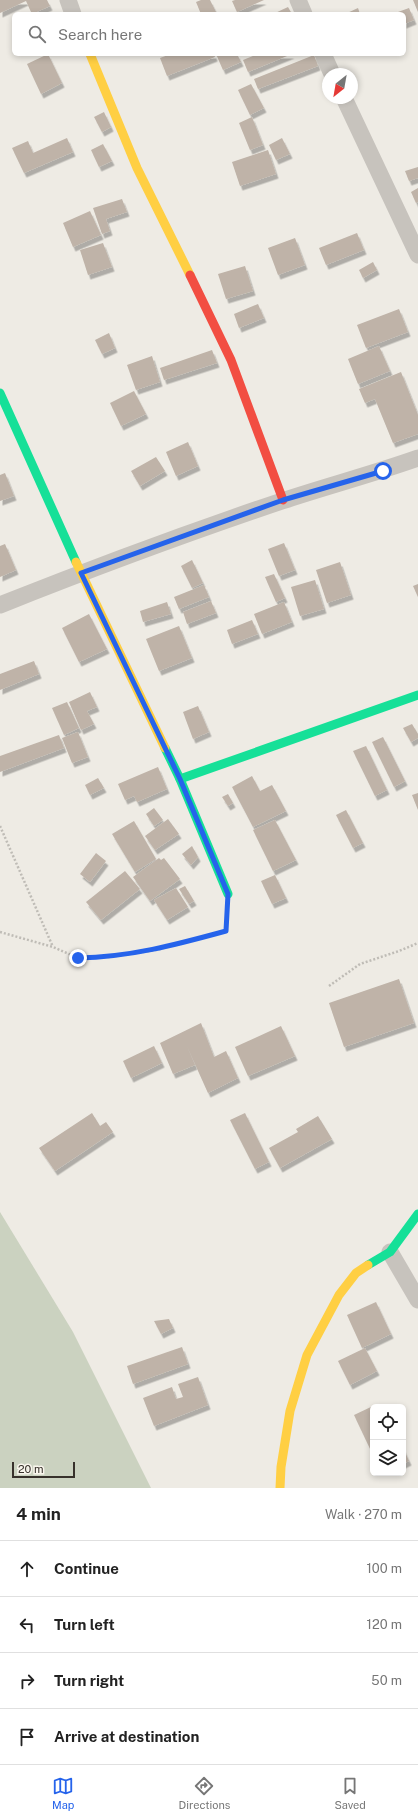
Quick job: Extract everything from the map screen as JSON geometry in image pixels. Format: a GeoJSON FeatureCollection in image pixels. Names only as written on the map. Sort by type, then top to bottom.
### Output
{"type":"FeatureCollection","features":[{"type":"Feature","properties":{"kind":"street"},"geometry":{"type":"LineString","coordinates":[[68,0],[72,12]]}},
{"type":"Feature","properties":{"kind":"street"},"geometry":{"type":"LineString","coordinates":[[298,0],[303,12]]}},
{"type":"Feature","properties":{"kind":"street"},"geometry":{"type":"LineString","coordinates":[[91,56],[137,168],[231,360],[283,500]]}},
{"type":"Feature","properties":{"kind":"street"},"geometry":{"type":"LineString","coordinates":[[324,56],[329,68]]}},
{"type":"Feature","properties":{"kind":"street"},"geometry":{"type":"LineString","coordinates":[[347,104],[418,255]]}},
{"type":"Feature","properties":{"kind":"street"},"geometry":{"type":"LineString","coordinates":[[0,393],[81,573],[180,779],[228,894]]}},
{"type":"Feature","properties":{"kind":"street"},"geometry":{"type":"LineString","coordinates":[[0,605],[81,573],[283,500],[383,471],[418,458]]}},
{"type":"Feature","properties":{"kind":"street"},"geometry":{"type":"LineString","coordinates":[[180,779],[418,695]]}},
{"type":"Feature","properties":{"kind":"street"},"geometry":{"type":"LineString","coordinates":[[280,1488],[281,1466],[290,1411],[307,1355],[339,1294],[356,1273],[390,1252],[418,1214]]}},
{"type":"Feature","properties":{"kind":"street"},"geometry":{"type":"LineString","coordinates":[[390,1252],[418,1300]]}},
{"type":"Feature","properties":{"kind":"path"},"geometry":{"type":"LineString","coordinates":[[0,826],[53,947]]}},
{"type":"Feature","properties":{"kind":"path"},"geometry":{"type":"LineString","coordinates":[[0,932],[53,947],[78,958],[109,957],[156,950],[226,931],[228,894]]}},
{"type":"Feature","properties":{"kind":"path"},"geometry":{"type":"LineString","coordinates":[[329,986],[360,964],[418,943]]}},
{"type":"Feature","properties":{"kind":"green space"},"geometry":{"type":"Polygon","coordinates":[[[0,1212],[73,1332],[151,1488],[0,1488],[0,1212]]]}},
{"type":"Feature","properties":{"kind":"building"},"geometry":{"type":"Polygon","coordinates":[[[0,0],[47,0],[50,6],[36,12],[31,12],[26,1],[0,13],[0,0]]]}},
{"type":"Feature","properties":{"kind":"building"},"geometry":{"type":"Polygon","coordinates":[[[201,0],[210,0],[216,12],[200,12],[196,2],[201,0]]]}},
{"type":"Feature","properties":{"kind":"building"},"geometry":{"type":"Polygon","coordinates":[[[264,0],[237,12],[232,1],[264,0]]]}},
{"type":"Feature","properties":{"kind":"building"},"geometry":{"type":"Polygon","coordinates":[[[413,0],[418,0],[418,12],[413,0]]]}},
{"type":"Feature","properties":{"kind":"building"},"geometry":{"type":"Polygon","coordinates":[[[288,7],[291,12],[277,12],[288,7]]]}},
{"type":"Feature","properties":{"kind":"building"},"geometry":{"type":"Polygon","coordinates":[[[358,8],[359,12],[349,12],[358,8]]]}},
{"type":"Feature","properties":{"kind":"building"},"geometry":{"type":"Polygon","coordinates":[[[409,8],[414,20],[406,23],[406,12],[398,12],[409,8]]]}},
{"type":"Feature","properties":{"kind":"building"},"geometry":{"type":"Polygon","coordinates":[[[44,56],[49,56],[62,83],[41,94],[27,64],[44,56]]]}},
{"type":"Feature","properties":{"kind":"building"},"geometry":{"type":"Polygon","coordinates":[[[166,56],[215,57],[167,76],[160,58],[166,56]]]}},
{"type":"Feature","properties":{"kind":"building"},"geometry":{"type":"Polygon","coordinates":[[[217,56],[238,56],[241,62],[223,70],[217,56]]]}},
{"type":"Feature","properties":{"kind":"building"},"geometry":{"type":"Polygon","coordinates":[[[253,56],[287,56],[248,72],[243,60],[253,56]]]}},
{"type":"Feature","properties":{"kind":"building"},"geometry":{"type":"Polygon","coordinates":[[[312,56],[314,56],[318,66],[258,89],[254,79],[312,56]]]}},
{"type":"Feature","properties":{"kind":"building"},"geometry":{"type":"Polygon","coordinates":[[[251,84],[264,108],[250,115],[238,90],[251,84]]]}},
{"type":"Feature","properties":{"kind":"building"},"geometry":{"type":"Polygon","coordinates":[[[104,112],[111,127],[102,132],[94,117],[104,112]]]}},
{"type":"Feature","properties":{"kind":"building"},"geometry":{"type":"Polygon","coordinates":[[[252,117],[263,145],[250,150],[239,123],[252,117]]]}},
{"type":"Feature","properties":{"kind":"building"},"geometry":{"type":"Polygon","coordinates":[[[67,138],[73,152],[24,173],[12,148],[28,141],[33,153],[67,138]]]}},
{"type":"Feature","properties":{"kind":"building"},"geometry":{"type":"Polygon","coordinates":[[[282,138],[290,154],[276,160],[269,145],[282,138]]]}},
{"type":"Feature","properties":{"kind":"building"},"geometry":{"type":"Polygon","coordinates":[[[103,144],[112,161],[99,167],[91,150],[103,144]]]}},
{"type":"Feature","properties":{"kind":"building"},"geometry":{"type":"Polygon","coordinates":[[[268,150],[276,174],[240,186],[232,162],[268,150]]]}},
{"type":"Feature","properties":{"kind":"building"},"geometry":{"type":"Polygon","coordinates":[[[418,167],[418,178],[409,181],[405,171],[418,167]]]}},
{"type":"Feature","properties":{"kind":"building"},"geometry":{"type":"Polygon","coordinates":[[[418,188],[418,202],[416,203],[411,192],[418,188]]]}},
{"type":"Feature","properties":{"kind":"building"},"geometry":{"type":"Polygon","coordinates":[[[122,199],[127,212],[106,219],[110,231],[102,234],[93,208],[122,199]]]}},
{"type":"Feature","properties":{"kind":"building"},"geometry":{"type":"Polygon","coordinates":[[[90,211],[101,235],[73,247],[63,223],[90,211]]]}},
{"type":"Feature","properties":{"kind":"building"},"geometry":{"type":"Polygon","coordinates":[[[357,233],[364,250],[326,265],[319,248],[357,233]]]}},
{"type":"Feature","properties":{"kind":"building"},"geometry":{"type":"Polygon","coordinates":[[[295,238],[305,265],[278,275],[268,248],[295,238]]]}},
{"type":"Feature","properties":{"kind":"building"},"geometry":{"type":"Polygon","coordinates":[[[103,243],[112,267],[88,275],[80,250],[103,243]]]}},
{"type":"Feature","properties":{"kind":"building"},"geometry":{"type":"Polygon","coordinates":[[[373,262],[377,270],[363,278],[359,270],[373,262]]]}},
{"type":"Feature","properties":{"kind":"building"},"geometry":{"type":"Polygon","coordinates":[[[245,266],[253,291],[226,299],[218,274],[245,266]]]}},
{"type":"Feature","properties":{"kind":"building"},"geometry":{"type":"Polygon","coordinates":[[[258,304],[264,318],[239,328],[234,314],[258,304]]]}},
{"type":"Feature","properties":{"kind":"building"},"geometry":{"type":"Polygon","coordinates":[[[399,309],[408,332],[366,348],[357,325],[399,309]]]}},
{"type":"Feature","properties":{"kind":"building"},"geometry":{"type":"Polygon","coordinates":[[[109,333],[115,348],[102,354],[95,340],[109,333]]]}},
{"type":"Feature","properties":{"kind":"building"},"geometry":{"type":"Polygon","coordinates":[[[379,346],[390,371],[358,384],[348,359],[379,346]]]}},
{"type":"Feature","properties":{"kind":"building"},"geometry":{"type":"Polygon","coordinates":[[[212,350],[217,363],[164,380],[160,368],[212,350]]]}},
{"type":"Feature","properties":{"kind":"building"},"geometry":{"type":"Polygon","coordinates":[[[152,356],[160,382],[136,390],[127,365],[152,356]]]}},
{"type":"Feature","properties":{"kind":"building"},"geometry":{"type":"Polygon","coordinates":[[[401,372],[418,415],[418,434],[393,443],[375,399],[365,403],[359,389],[401,372]]]}},
{"type":"Feature","properties":{"kind":"building"},"geometry":{"type":"Polygon","coordinates":[[[134,391],[146,414],[121,426],[110,403],[134,391]]]}},
{"type":"Feature","properties":{"kind":"building"},"geometry":{"type":"Polygon","coordinates":[[[188,442],[198,466],[176,476],[166,452],[188,442]]]}},
{"type":"Feature","properties":{"kind":"building"},"geometry":{"type":"Polygon","coordinates":[[[156,457],[165,471],[140,486],[131,471],[156,457]]]}},
{"type":"Feature","properties":{"kind":"building"},"geometry":{"type":"Polygon","coordinates":[[[5,473],[14,496],[0,501],[0,475],[5,473]]]}},
{"type":"Feature","properties":{"kind":"building"},"geometry":{"type":"Polygon","coordinates":[[[284,543],[295,570],[279,576],[268,549],[284,543]]]}},
{"type":"Feature","properties":{"kind":"building"},"geometry":{"type":"Polygon","coordinates":[[[5,544],[16,570],[0,577],[0,546],[5,544]]]}},
{"type":"Feature","properties":{"kind":"building"},"geometry":{"type":"Polygon","coordinates":[[[192,560],[203,583],[192,588],[181,566],[192,560]]]}},
{"type":"Feature","properties":{"kind":"building"},"geometry":{"type":"Polygon","coordinates":[[[340,562],[351,595],[327,603],[316,570],[340,562]]]}},
{"type":"Feature","properties":{"kind":"building"},"geometry":{"type":"Polygon","coordinates":[[[274,574],[285,598],[276,602],[265,577],[274,574]]]}},
{"type":"Feature","properties":{"kind":"building"},"geometry":{"type":"Polygon","coordinates":[[[315,580],[324,609],[300,616],[291,587],[315,580]]]}},
{"type":"Feature","properties":{"kind":"building"},"geometry":{"type":"Polygon","coordinates":[[[418,584],[418,597],[413,586],[418,584]]]}},
{"type":"Feature","properties":{"kind":"building"},"geometry":{"type":"Polygon","coordinates":[[[204,585],[209,597],[179,609],[174,597],[204,585]]]}},
{"type":"Feature","properties":{"kind":"building"},"geometry":{"type":"Polygon","coordinates":[[[211,601],[216,613],[187,624],[183,612],[211,601]]]}},
{"type":"Feature","properties":{"kind":"building"},"geometry":{"type":"Polygon","coordinates":[[[167,602],[171,614],[143,622],[140,611],[167,602]]]}},
{"type":"Feature","properties":{"kind":"building"},"geometry":{"type":"Polygon","coordinates":[[[284,602],[292,622],[262,634],[254,614],[284,602]]]}},
{"type":"Feature","properties":{"kind":"building"},"geometry":{"type":"Polygon","coordinates":[[[89,614],[107,649],[79,662],[62,628],[89,614]]]}},
{"type":"Feature","properties":{"kind":"building"},"geometry":{"type":"Polygon","coordinates":[[[252,620],[258,634],[232,644],[227,630],[252,620]]]}},
{"type":"Feature","properties":{"kind":"building"},"geometry":{"type":"Polygon","coordinates":[[[179,626],[192,658],[159,671],[146,639],[179,626]]]}},
{"type":"Feature","properties":{"kind":"building"},"geometry":{"type":"Polygon","coordinates":[[[34,661],[39,674],[0,690],[0,674],[34,661]]]}},
{"type":"Feature","properties":{"kind":"building"},"geometry":{"type":"Polygon","coordinates":[[[90,692],[97,707],[87,711],[94,724],[81,730],[69,702],[90,692]]]}},
{"type":"Feature","properties":{"kind":"building"},"geometry":{"type":"Polygon","coordinates":[[[67,702],[79,728],[64,735],[52,708],[67,702]]]}},
{"type":"Feature","properties":{"kind":"building"},"geometry":{"type":"Polygon","coordinates":[[[198,706],[209,732],[193,739],[183,712],[198,706]]]}},
{"type":"Feature","properties":{"kind":"building"},"geometry":{"type":"Polygon","coordinates":[[[412,724],[418,734],[418,738],[411,742],[403,728],[412,724]]]}},
{"type":"Feature","properties":{"kind":"building"},"geometry":{"type":"Polygon","coordinates":[[[78,732],[88,757],[72,763],[62,738],[78,732]]]}},
{"type":"Feature","properties":{"kind":"building"},"geometry":{"type":"Polygon","coordinates":[[[59,735],[64,748],[0,772],[0,756],[59,735]]]}},
{"type":"Feature","properties":{"kind":"building"},"geometry":{"type":"Polygon","coordinates":[[[383,737],[405,781],[394,787],[372,742],[383,737]]]}},
{"type":"Feature","properties":{"kind":"building"},"geometry":{"type":"Polygon","coordinates":[[[366,746],[387,790],[375,796],[353,751],[366,746]]]}},
{"type":"Feature","properties":{"kind":"building"},"geometry":{"type":"Polygon","coordinates":[[[158,767],[167,789],[137,802],[134,796],[125,800],[118,784],[158,767]]]}},
{"type":"Feature","properties":{"kind":"building"},"geometry":{"type":"Polygon","coordinates":[[[252,776],[260,791],[272,785],[286,811],[253,827],[232,787],[252,776]]]}},
{"type":"Feature","properties":{"kind":"building"},"geometry":{"type":"Polygon","coordinates":[[[98,778],[104,788],[90,795],[85,785],[98,778]]]}},
{"type":"Feature","properties":{"kind":"building"},"geometry":{"type":"Polygon","coordinates":[[[418,793],[418,810],[412,795],[418,793]]]}},
{"type":"Feature","properties":{"kind":"building"},"geometry":{"type":"Polygon","coordinates":[[[228,794],[233,803],[228,806],[222,797],[228,794]]]}},
{"type":"Feature","properties":{"kind":"building"},"geometry":{"type":"Polygon","coordinates":[[[154,808],[163,820],[154,826],[146,814],[154,808]]]}},
{"type":"Feature","properties":{"kind":"building"},"geometry":{"type":"Polygon","coordinates":[[[346,810],[363,843],[353,848],[336,815],[346,810]]]}},
{"type":"Feature","properties":{"kind":"building"},"geometry":{"type":"Polygon","coordinates":[[[168,819],[179,834],[155,850],[145,836],[168,819]]]}},
{"type":"Feature","properties":{"kind":"building"},"geometry":{"type":"Polygon","coordinates":[[[275,820],[296,860],[273,871],[253,830],[275,820]]]}},
{"type":"Feature","properties":{"kind":"building"},"geometry":{"type":"Polygon","coordinates":[[[134,821],[156,859],[135,872],[112,834],[134,821]]]}},
{"type":"Feature","properties":{"kind":"building"},"geometry":{"type":"Polygon","coordinates":[[[192,846],[198,857],[191,865],[182,854],[192,846]]]}},
{"type":"Feature","properties":{"kind":"building"},"geometry":{"type":"Polygon","coordinates":[[[96,853],[106,861],[90,882],[80,874],[96,853]]]}},
{"type":"Feature","properties":{"kind":"building"},"geometry":{"type":"Polygon","coordinates":[[[159,858],[161,860],[164,858],[180,879],[150,901],[133,877],[159,858]]]}},
{"type":"Feature","properties":{"kind":"building"},"geometry":{"type":"Polygon","coordinates":[[[125,871],[140,889],[101,920],[86,902],[125,871]]]}},
{"type":"Feature","properties":{"kind":"building"},"geometry":{"type":"Polygon","coordinates":[[[275,875],[286,898],[272,904],[261,881],[275,875]]]}},
{"type":"Feature","properties":{"kind":"building"},"geometry":{"type":"Polygon","coordinates":[[[185,886],[194,901],[189,904],[179,889],[185,886]]]}},
{"type":"Feature","properties":{"kind":"building"},"geometry":{"type":"Polygon","coordinates":[[[176,888],[188,907],[167,920],[154,900],[176,888]]]}},
{"type":"Feature","properties":{"kind":"building"},"geometry":{"type":"Polygon","coordinates":[[[399,979],[414,1023],[344,1047],[329,1003],[399,979]]]}},
{"type":"Feature","properties":{"kind":"building"},"geometry":{"type":"Polygon","coordinates":[[[201,1023],[214,1057],[226,1051],[238,1078],[208,1093],[186,1044],[195,1065],[173,1074],[160,1043],[201,1023]]]}},
{"type":"Feature","properties":{"kind":"building"},"geometry":{"type":"Polygon","coordinates":[[[281,1026],[295,1056],[248,1076],[235,1047],[281,1026]]]}},
{"type":"Feature","properties":{"kind":"building"},"geometry":{"type":"Polygon","coordinates":[[[154,1046],[162,1063],[131,1078],[123,1061],[154,1046]]]}},
{"type":"Feature","properties":{"kind":"building"},"geometry":{"type":"Polygon","coordinates":[[[92,1113],[100,1126],[106,1122],[113,1132],[55,1171],[39,1148],[92,1113]]]}},
{"type":"Feature","properties":{"kind":"building"},"geometry":{"type":"Polygon","coordinates":[[[245,1113],[269,1162],[255,1169],[230,1120],[245,1113]]]}},
{"type":"Feature","properties":{"kind":"building"},"geometry":{"type":"Polygon","coordinates":[[[318,1116],[332,1139],[280,1168],[269,1148],[298,1132],[296,1129],[318,1116]]]}},
{"type":"Feature","properties":{"kind":"building"},"geometry":{"type":"Polygon","coordinates":[[[376,1302],[391,1334],[362,1348],[347,1315],[376,1302]]]}},
{"type":"Feature","properties":{"kind":"building"},"geometry":{"type":"Polygon","coordinates":[[[169,1319],[173,1328],[161,1334],[154,1321],[169,1319]]]}},
{"type":"Feature","properties":{"kind":"building"},"geometry":{"type":"Polygon","coordinates":[[[182,1347],[188,1364],[133,1384],[127,1366],[182,1347]]]}},
{"type":"Feature","properties":{"kind":"building"},"geometry":{"type":"Polygon","coordinates":[[[365,1348],[377,1371],[350,1385],[338,1361],[365,1348]]]}},
{"type":"Feature","properties":{"kind":"building"},"geometry":{"type":"Polygon","coordinates":[[[198,1377],[208,1405],[154,1426],[143,1398],[172,1387],[176,1399],[183,1397],[178,1384],[198,1377]]]}},
{"type":"Feature","properties":{"kind":"building"},"geometry":{"type":"Polygon","coordinates":[[[370,1407],[370,1449],[354,1415],[370,1407]]]}},
{"type":"Feature","properties":{"kind":"building"},"geometry":{"type":"Polygon","coordinates":[[[406,1454],[409,1461],[406,1462],[406,1454]]]}},
{"type":"Feature","properties":{"kind":"traffic: fast"},"geometry":{"type":"LineString","coordinates":[[0,393],[76,562]]}},
{"type":"Feature","properties":{"kind":"traffic: fast"},"geometry":{"type":"LineString","coordinates":[[180,779],[418,695]]}},
{"type":"Feature","properties":{"kind":"traffic: fast"},"geometry":{"type":"LineString","coordinates":[[165,748],[180,779],[228,894]]}},
{"type":"Feature","properties":{"kind":"traffic: fast"},"geometry":{"type":"LineString","coordinates":[[368,1265],[390,1252],[418,1214]]}},
{"type":"Feature","properties":{"kind":"traffic: slow"},"geometry":{"type":"LineString","coordinates":[[91,56],[137,168],[190,275]]}},
{"type":"Feature","properties":{"kind":"traffic: slow"},"geometry":{"type":"LineString","coordinates":[[76,562],[165,748]]}},
{"type":"Feature","properties":{"kind":"traffic: slow"},"geometry":{"type":"LineString","coordinates":[[280,1488],[281,1467],[290,1411],[307,1355],[339,1295],[356,1273],[368,1265]]}},
{"type":"Feature","properties":{"kind":"traffic: jam"},"geometry":{"type":"LineString","coordinates":[[190,275],[231,360],[283,500]]}},
{"type":"Feature","properties":{"kind":"route"},"geometry":{"type":"LineString","coordinates":[[78,958],[109,957],[156,950],[226,931],[228,894],[180,779],[81,573],[283,500],[383,471]]}}]}
